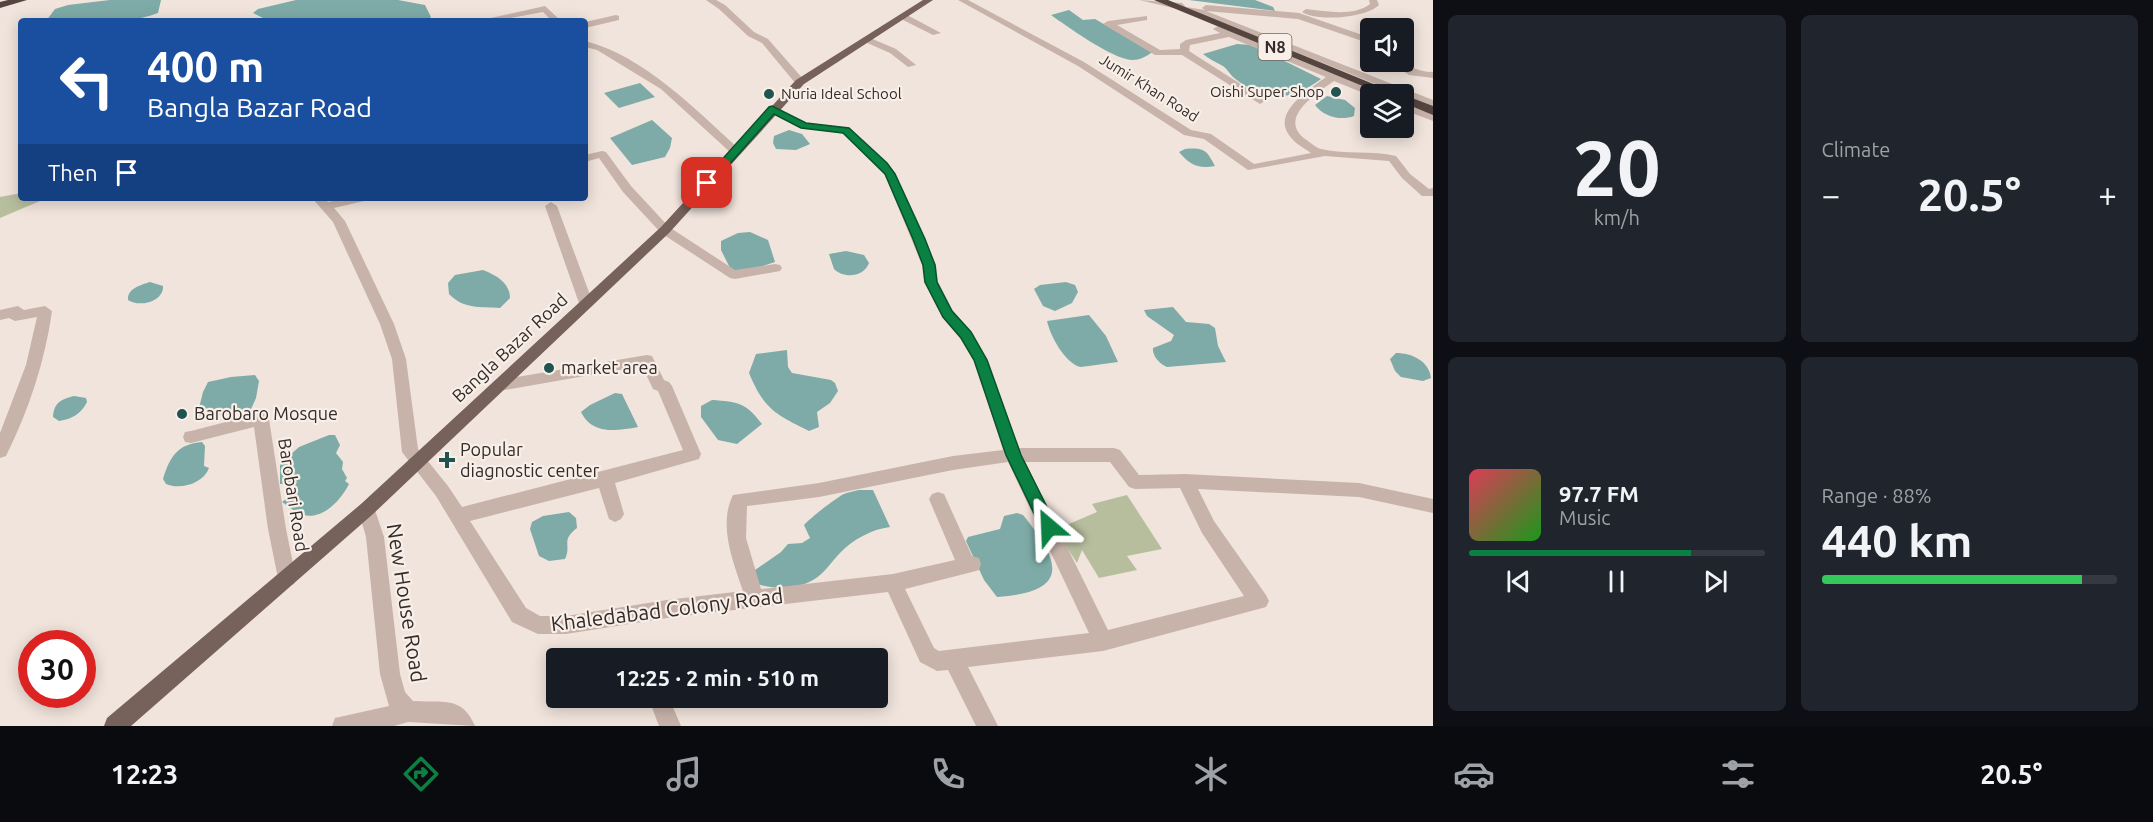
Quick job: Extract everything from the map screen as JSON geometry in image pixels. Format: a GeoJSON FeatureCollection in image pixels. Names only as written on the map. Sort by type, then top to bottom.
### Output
{"type":"FeatureCollection","features":[{"type":"Feature","properties":{"kind":"highway"},"geometry":{"type":"LineString","coordinates":[[0,4],[10,0]]}},
{"type":"Feature","properties":{"kind":"highway"},"geometry":{"type":"LineString","coordinates":[[0,4],[22,0]]}},
{"type":"Feature","properties":{"kind":"highway","name":"N8"},"geometry":{"type":"LineString","coordinates":[[1170,5],[1367,84]]}},
{"type":"Feature","properties":{"kind":"highway"},"geometry":{"type":"LineString","coordinates":[[1414,103],[1433,111]]}},
{"type":"Feature","properties":{"kind":"main road","name":"Bangla Bazar Road"},"geometry":{"type":"LineString","coordinates":[[115,726],[367,509],[664,230],[772,109],[800,82],[930,0]]}},
{"type":"Feature","properties":{"kind":"street"},"geometry":{"type":"LineString","coordinates":[[710,0],[722,7],[751,34],[765,41],[800,82]]}},
{"type":"Feature","properties":{"kind":"street","name":"Jumir Khan Road"},"geometry":{"type":"LineString","coordinates":[[962,0],[1092,71],[1188,133],[1207,136],[1247,166],[1257,169],[1318,157],[1320,155],[1317,152]]}},
{"type":"Feature","properties":{"kind":"street"},"geometry":{"type":"LineString","coordinates":[[1143,0],[1205,13],[1433,104]]}},
{"type":"Feature","properties":{"kind":"street"},"geometry":{"type":"LineString","coordinates":[[1299,16],[1298,12],[1343,14],[1360,12],[1371,9],[1375,5],[1373,0]]}},
{"type":"Feature","properties":{"kind":"street"},"geometry":{"type":"LineString","coordinates":[[1170,5],[1299,16],[1360,36]]}},
{"type":"Feature","properties":{"kind":"street"},"geometry":{"type":"LineString","coordinates":[[1170,5],[1191,18],[1360,88]]}},
{"type":"Feature","properties":{"kind":"street"},"geometry":{"type":"LineString","coordinates":[[497,18],[545,9],[554,18]]}},
{"type":"Feature","properties":{"kind":"street"},"geometry":{"type":"LineString","coordinates":[[904,17],[936,33]]}},
{"type":"Feature","properties":{"kind":"street"},"geometry":{"type":"LineString","coordinates":[[588,24],[616,18]]}},
{"type":"Feature","properties":{"kind":"street"},"geometry":{"type":"LineString","coordinates":[[1144,18],[1108,24],[1158,53],[1184,52],[1260,101]]}},
{"type":"Feature","properties":{"kind":"street"},"geometry":{"type":"LineString","coordinates":[[1184,52],[1185,44],[1189,42],[1231,34]]}},
{"type":"Feature","properties":{"kind":"street"},"geometry":{"type":"LineString","coordinates":[[868,40],[893,51],[911,65]]}},
{"type":"Feature","properties":{"kind":"street"},"geometry":{"type":"LineString","coordinates":[[588,45],[600,48],[665,87],[735,151]]}},
{"type":"Feature","properties":{"kind":"street"},"geometry":{"type":"LineString","coordinates":[[1412,72],[1422,76],[1433,75]]}},
{"type":"Feature","properties":{"kind":"street"},"geometry":{"type":"LineString","coordinates":[[1333,77],[1302,100],[1290,117],[1290,128],[1294,135],[1317,152],[1392,158],[1406,176],[1425,193],[1433,192]]}},
{"type":"Feature","properties":{"kind":"street"},"geometry":{"type":"LineString","coordinates":[[772,109],[804,126],[846,130],[890,174],[919,239],[929,265],[931,282],[940,302],[947,314],[966,335],[981,360],[1013,455],[1103,641]]}},
{"type":"Feature","properties":{"kind":"street"},"geometry":{"type":"LineString","coordinates":[[1414,110],[1433,118]]}},
{"type":"Feature","properties":{"kind":"street"},"geometry":{"type":"LineString","coordinates":[[588,158],[602,154],[627,189],[664,230],[730,273],[735,275],[775,268]]}},
{"type":"Feature","properties":{"kind":"street","name":"Khaledabad Colony Road"},"geometry":{"type":"LineString","coordinates":[[323,202],[339,221],[387,324],[399,359],[410,452],[419,460],[458,516],[519,615],[538,625],[566,625],[667,609],[892,583],[970,565],[938,499]]}},
{"type":"Feature","properties":{"kind":"street"},"geometry":{"type":"LineString","coordinates":[[551,206],[586,303]]}},
{"type":"Feature","properties":{"kind":"street"},"geometry":{"type":"LineString","coordinates":[[0,315],[18,311],[15,316],[45,311],[31,375],[0,451]]}},
{"type":"Feature","properties":{"kind":"street"},"geometry":{"type":"LineString","coordinates":[[458,516],[693,454],[664,386],[658,385],[647,360],[499,385]]}},
{"type":"Feature","properties":{"kind":"street","name":"Barobari Road"},"geometry":{"type":"LineString","coordinates":[[191,437],[261,419],[277,529],[287,578]]}},
{"type":"Feature","properties":{"kind":"street"},"geometry":{"type":"LineString","coordinates":[[755,599],[740,555],[736,529],[739,500],[819,490],[953,463],[1013,455],[1114,454],[1136,482],[1185,481],[1359,490],[1433,506]]}},
{"type":"Feature","properties":{"kind":"street"},"geometry":{"type":"LineString","coordinates":[[605,479],[615,514]]}},
{"type":"Feature","properties":{"kind":"street"},"geometry":{"type":"LineString","coordinates":[[892,583],[927,655],[937,661],[1103,641],[1258,601],[1208,527],[1185,481]]}},
{"type":"Feature","properties":{"kind":"street","name":"New House Road"},"geometry":{"type":"LineString","coordinates":[[367,509],[375,537],[390,675],[396,698],[408,711],[456,714],[464,726]]}},
{"type":"Feature","properties":{"kind":"street"},"geometry":{"type":"LineString","coordinates":[[953,658],[987,726]]}},
{"type":"Feature","properties":{"kind":"street"},"geometry":{"type":"LineString","coordinates":[[663,708],[670,726]]}},
{"type":"Feature","properties":{"kind":"street"},"geometry":{"type":"LineString","coordinates":[[342,726],[408,711]]}},
{"type":"Feature","properties":{"kind":"green space"},"geometry":{"type":"Polygon","coordinates":[[[18,194],[18,201],[40,201],[0,218],[0,197],[18,194]]]}},
{"type":"Feature","properties":{"kind":"green space"},"geometry":{"type":"Polygon","coordinates":[[[1127,495],[1162,549],[1127,556],[1137,570],[1099,578],[1082,550],[1077,563],[1062,540],[1069,538],[1062,527],[1097,512],[1092,504],[1127,495]]]}},
{"type":"Feature","properties":{"kind":"water"},"geometry":{"type":"Polygon","coordinates":[[[110,0],[161,0],[158,13],[140,18],[48,18],[55,9],[68,5],[110,0]]]}},
{"type":"Feature","properties":{"kind":"water"},"geometry":{"type":"Polygon","coordinates":[[[296,0],[398,0],[425,5],[431,17],[263,18],[253,13],[258,9],[296,0]]]}},
{"type":"Feature","properties":{"kind":"water"},"geometry":{"type":"Polygon","coordinates":[[[1189,0],[1255,0],[1273,7],[1275,11],[1189,0]]]}},
{"type":"Feature","properties":{"kind":"water"},"geometry":{"type":"Polygon","coordinates":[[[1069,10],[1083,20],[1095,19],[1152,52],[1143,58],[1133,60],[1108,52],[1051,15],[1069,10]]]}},
{"type":"Feature","properties":{"kind":"water"},"geometry":{"type":"Polygon","coordinates":[[[1237,44],[1252,45],[1321,79],[1287,96],[1266,95],[1255,91],[1233,77],[1223,66],[1203,54],[1237,44]]]}},
{"type":"Feature","properties":{"kind":"water"},"geometry":{"type":"Polygon","coordinates":[[[640,83],[655,97],[619,108],[604,93],[640,83]]]}},
{"type":"Feature","properties":{"kind":"water"},"geometry":{"type":"Polygon","coordinates":[[[1327,96],[1345,100],[1355,108],[1354,116],[1338,118],[1323,112],[1315,105],[1327,96]]]}},
{"type":"Feature","properties":{"kind":"water"},"geometry":{"type":"Polygon","coordinates":[[[652,120],[672,138],[670,148],[665,157],[632,165],[610,138],[652,120]]]}},
{"type":"Feature","properties":{"kind":"water"},"geometry":{"type":"Polygon","coordinates":[[[789,130],[802,134],[810,144],[796,150],[776,149],[773,143],[774,136],[789,130]]]}},
{"type":"Feature","properties":{"kind":"water"},"geometry":{"type":"Polygon","coordinates":[[[1185,149],[1204,151],[1215,166],[1204,167],[1191,163],[1179,152],[1185,149]]]}},
{"type":"Feature","properties":{"kind":"water"},"geometry":{"type":"Polygon","coordinates":[[[750,232],[768,240],[775,262],[742,273],[731,270],[721,250],[721,241],[738,233],[750,232]]]}},
{"type":"Feature","properties":{"kind":"water"},"geometry":{"type":"Polygon","coordinates":[[[846,251],[864,255],[869,263],[863,271],[848,275],[834,269],[829,254],[846,251]]]}},
{"type":"Feature","properties":{"kind":"water"},"geometry":{"type":"Polygon","coordinates":[[[483,270],[497,277],[508,288],[510,298],[500,308],[466,305],[449,294],[448,283],[455,275],[483,270]]]}},
{"type":"Feature","properties":{"kind":"water"},"geometry":{"type":"Polygon","coordinates":[[[150,282],[163,286],[160,296],[145,303],[128,300],[132,290],[150,282]]]}},
{"type":"Feature","properties":{"kind":"water"},"geometry":{"type":"Polygon","coordinates":[[[1066,282],[1075,285],[1078,292],[1072,303],[1055,311],[1043,306],[1034,289],[1040,285],[1066,282]]]}},
{"type":"Feature","properties":{"kind":"water"},"geometry":{"type":"Polygon","coordinates":[[[1173,307],[1186,322],[1209,324],[1215,328],[1218,346],[1226,362],[1167,367],[1159,362],[1153,348],[1171,341],[1174,335],[1147,316],[1144,310],[1173,307]]]}},
{"type":"Feature","properties":{"kind":"water"},"geometry":{"type":"Polygon","coordinates":[[[1089,315],[1106,336],[1118,362],[1081,367],[1069,361],[1059,348],[1047,321],[1089,315]]]}},
{"type":"Feature","properties":{"kind":"water"},"geometry":{"type":"Polygon","coordinates":[[[787,350],[788,367],[792,373],[831,380],[838,391],[830,403],[817,412],[819,427],[809,431],[772,409],[760,395],[749,373],[756,354],[787,350]]]}},
{"type":"Feature","properties":{"kind":"water"},"geometry":{"type":"Polygon","coordinates":[[[1396,353],[1419,359],[1427,367],[1431,378],[1423,381],[1401,377],[1395,371],[1390,359],[1396,353]]]}},
{"type":"Feature","properties":{"kind":"water"},"geometry":{"type":"Polygon","coordinates":[[[255,375],[259,381],[251,409],[196,420],[208,382],[255,375]]]}},
{"type":"Feature","properties":{"kind":"water"},"geometry":{"type":"Polygon","coordinates":[[[615,393],[622,394],[638,427],[622,430],[598,428],[592,425],[581,412],[615,393]]]}},
{"type":"Feature","properties":{"kind":"water"},"geometry":{"type":"Polygon","coordinates":[[[74,396],[86,398],[87,402],[79,413],[59,421],[53,417],[59,402],[74,396]]]}},
{"type":"Feature","properties":{"kind":"water"},"geometry":{"type":"Polygon","coordinates":[[[712,400],[740,404],[751,411],[762,424],[737,444],[718,440],[701,417],[701,406],[712,400]]]}},
{"type":"Feature","properties":{"kind":"water"},"geometry":{"type":"Polygon","coordinates":[[[329,435],[335,435],[340,445],[336,453],[343,462],[342,469],[347,478],[345,481],[349,484],[336,502],[324,512],[318,515],[303,515],[282,502],[290,496],[287,484],[280,484],[280,464],[299,447],[329,435]]]}},
{"type":"Feature","properties":{"kind":"water"},"geometry":{"type":"Polygon","coordinates":[[[202,442],[205,446],[204,466],[209,468],[206,474],[196,482],[184,486],[166,484],[163,479],[176,453],[187,445],[202,442]]]}},
{"type":"Feature","properties":{"kind":"water"},"geometry":{"type":"Polygon","coordinates":[[[859,490],[873,490],[890,527],[876,530],[856,540],[845,548],[821,575],[807,583],[786,588],[758,584],[755,570],[781,552],[788,544],[802,543],[810,538],[804,525],[807,522],[840,496],[859,490]]]}},
{"type":"Feature","properties":{"kind":"water"},"geometry":{"type":"Polygon","coordinates":[[[569,512],[576,518],[577,528],[569,536],[565,559],[549,561],[539,556],[530,529],[532,522],[543,516],[569,512]]]}},
{"type":"Feature","properties":{"kind":"water"},"geometry":{"type":"Polygon","coordinates":[[[1017,513],[1023,515],[1046,547],[1052,572],[1048,582],[1037,589],[997,597],[984,580],[966,541],[968,537],[1000,529],[1004,516],[1017,513]]]}},
{"type":"Feature","properties":{"kind":"place","name":"Oishi Super Shop"},"geometry":{"type":"Point","coordinates":[1336,92]}},
{"type":"Feature","properties":{"kind":"place","name":"Nuria Ideal School"},"geometry":{"type":"Point","coordinates":[769,94]}},
{"type":"Feature","properties":{"kind":"place","name":"market area"},"geometry":{"type":"Point","coordinates":[549,368]}},
{"type":"Feature","properties":{"kind":"place","name":"Barobaro Mosque"},"geometry":{"type":"Point","coordinates":[182,414]}},
{"type":"Feature","properties":{"kind":"place","name":"Popular diagnostic center"},"geometry":{"type":"Point","coordinates":[447,460]}},
{"type":"Feature","properties":{"kind":"route"},"geometry":{"type":"LineString","coordinates":[[707,183],[772,109],[804,126],[846,130],[883,165],[890,174],[919,239],[929,265],[931,282],[940,302],[947,314],[966,335],[981,360],[1013,455],[1049,527]]}}]}
